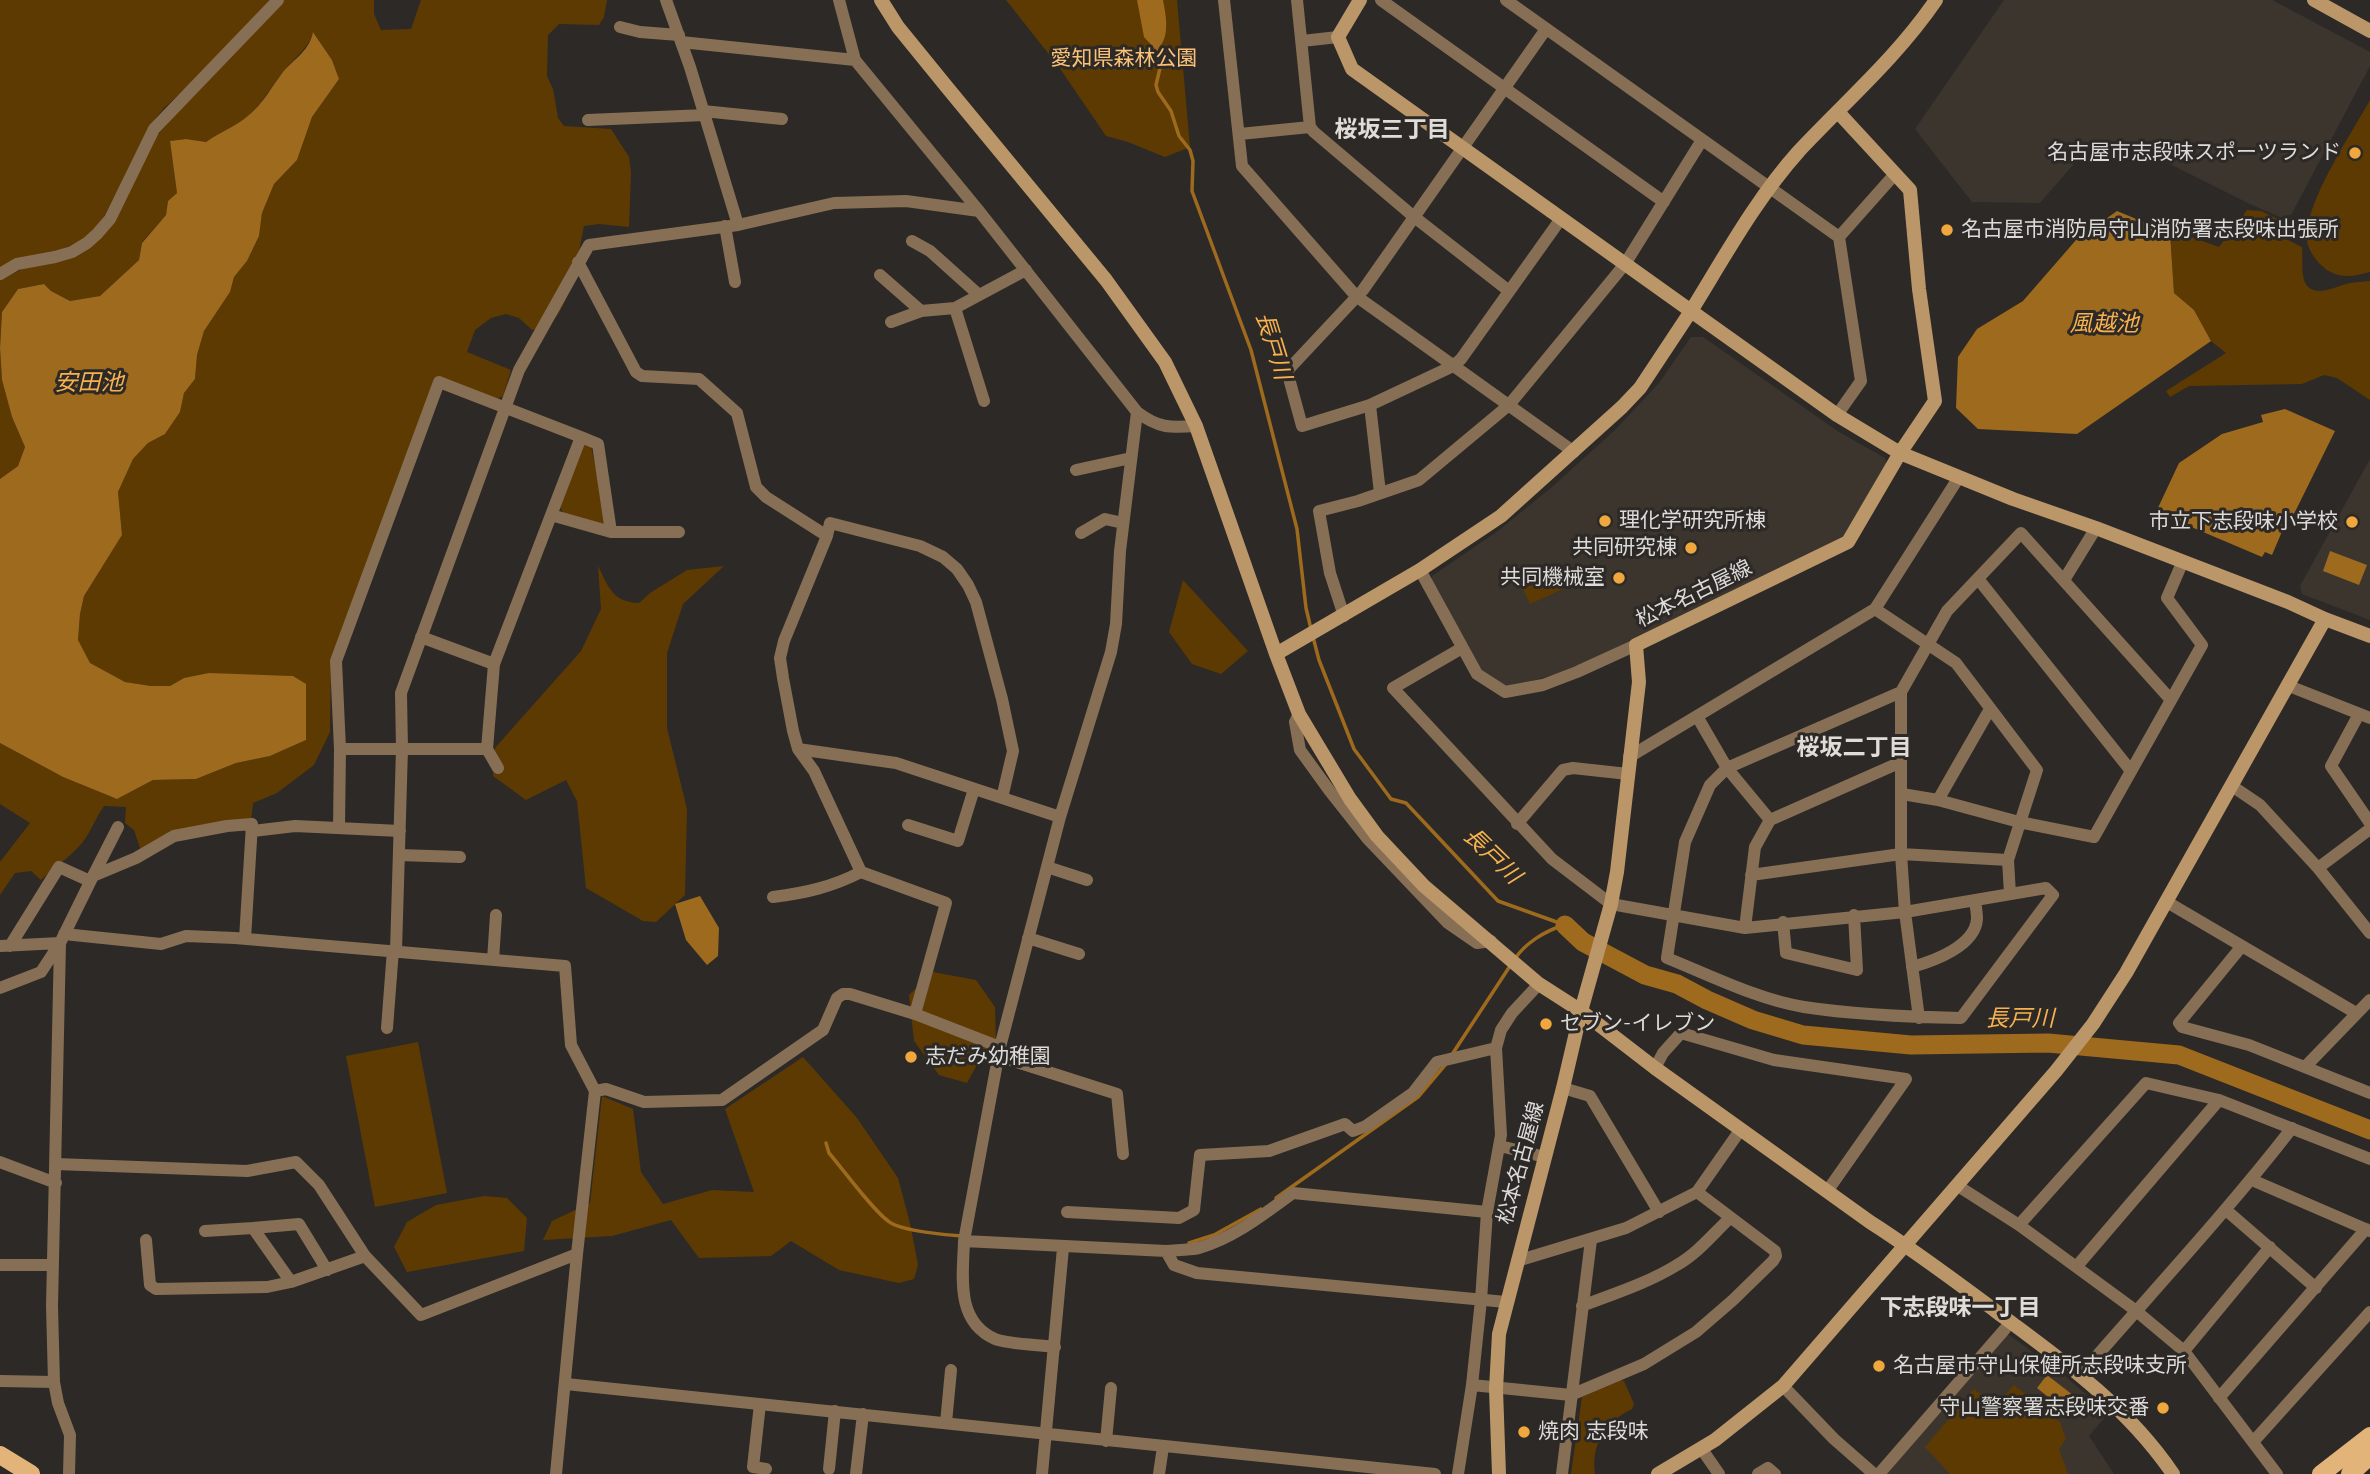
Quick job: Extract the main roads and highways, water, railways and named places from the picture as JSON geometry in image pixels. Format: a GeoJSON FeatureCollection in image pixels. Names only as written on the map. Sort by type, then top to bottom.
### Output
{"type":"FeatureCollection","features":[{"type":"Feature","properties":{"kind":"main road"},"geometry":{"type":"LineString","coordinates":[[2322,1474],[2370,1436]]}},
{"type":"Feature","properties":{"kind":"main road"},"geometry":{"type":"LineString","coordinates":[[0,1455],[31,1474]]}},
{"type":"Feature","properties":{"kind":"main road"},"geometry":{"type":"LineString","coordinates":[[2350,1474],[2370,1457]]}},
{"type":"Feature","properties":{"kind":"water"},"geometry":{"type":"Polygon","coordinates":[[[1137,0],[1163,0],[1166,31],[1159,48],[1155,49],[1144,37],[1137,0]]]}},
{"type":"Feature","properties":{"kind":"water","name":"安田池"},"geometry":{"type":"Polygon","coordinates":[[[313,32],[332,60],[339,79],[312,117],[297,160],[274,184],[262,213],[259,236],[247,261],[234,277],[230,292],[204,331],[197,355],[195,379],[184,393],[180,412],[165,434],[148,443],[133,459],[118,492],[122,535],[84,596],[78,640],[90,663],[125,682],[170,686],[184,678],[209,673],[293,676],[306,684],[306,740],[270,756],[236,763],[196,779],[153,780],[117,799],[63,777],[0,743],[0,479],[18,466],[25,447],[12,417],[2,380],[2,312],[18,289],[44,284],[70,301],[100,296],[139,260],[142,243],[166,215],[168,201],[177,193],[170,141],[186,139],[206,142],[244,119],[259,106],[283,72],[305,49],[313,32]]]}},
{"type":"Feature","properties":{"kind":"water","name":"風越池"},"geometry":{"type":"Polygon","coordinates":[[[2117,211],[2170,233],[2174,293],[2194,310],[2211,341],[2077,434],[1978,429],[1956,408],[1958,357],[1977,329],[2023,301],[2076,240],[2117,211]]]}},
{"type":"Feature","properties":{"kind":"water"},"geometry":{"type":"Polygon","coordinates":[[[2285,409],[2335,431],[2293,516],[2289,515],[2272,555],[2265,552],[2262,557],[2156,512],[2179,463],[2222,434],[2263,422],[2261,415],[2285,409]]]}},
{"type":"Feature","properties":{"kind":"water"},"geometry":{"type":"Polygon","coordinates":[[[2330,551],[2367,565],[2359,585],[2323,571],[2330,551]]]}},
{"type":"Feature","properties":{"kind":"water"},"geometry":{"type":"Polygon","coordinates":[[[700,896],[719,928],[718,956],[707,965],[686,940],[675,904],[700,896]]]}},
{"type":"Feature","properties":{"kind":"water"},"geometry":{"type":"Polygon","coordinates":[[[2047,1375],[2078,1399],[2067,1412],[2037,1388],[2047,1375]]]}},
{"type":"Feature","properties":{"kind":"waterway","name":"長戸川"},"geometry":{"type":"LineString","coordinates":[[1157,49],[1161,64],[1156,85],[1158,92],[1171,111],[1179,136],[1190,150],[1193,161],[1192,191],[1251,350],[1297,529],[1311,629]]}},
{"type":"Feature","properties":{"kind":"waterway","name":"長戸川"},"geometry":{"type":"LineString","coordinates":[[1313,637],[1319,660],[1354,749],[1391,799],[1406,803],[1498,901],[1565,925]]}},
{"type":"Feature","properties":{"kind":"waterway"},"geometry":{"type":"LineString","coordinates":[[1514,960],[1536,938],[1564,925]]}},
{"type":"Feature","properties":{"kind":"waterway","name":"長戸川"},"geometry":{"type":"LineString","coordinates":[[1565,925],[1583,942],[1645,975],[1677,984],[1753,1020],[1803,1035],[1911,1045],[2048,1043],[2179,1055],[2370,1130]]}},
{"type":"Feature","properties":{"kind":"waterway"},"geometry":{"type":"LineString","coordinates":[[1453,1053],[1510,966]]}},
{"type":"Feature","properties":{"kind":"waterway"},"geometry":{"type":"LineString","coordinates":[[1276,1198],[1418,1097],[1445,1065]]}},
{"type":"Feature","properties":{"kind":"waterway"},"geometry":{"type":"LineString","coordinates":[[826,1143],[829,1153],[859,1191],[891,1223],[936,1234],[962,1236]]}},
{"type":"Feature","properties":{"kind":"waterway"},"geometry":{"type":"LineString","coordinates":[[1189,1243],[1214,1235],[1261,1209]]}},
{"type":"Feature","properties":{"kind":"place","name":"名古屋市志段味スポーツランド"},"geometry":{"type":"Point","coordinates":[2355,153]}},
{"type":"Feature","properties":{"kind":"place","name":"名古屋市消防局守山消防署志段味出張所"},"geometry":{"type":"Point","coordinates":[1947,230]}},
{"type":"Feature","properties":{"kind":"place","name":"理化学研究所棟"},"geometry":{"type":"Point","coordinates":[1605,521]}},
{"type":"Feature","properties":{"kind":"place","name":"市立下志段味小学校"},"geometry":{"type":"Point","coordinates":[2352,522]}},
{"type":"Feature","properties":{"kind":"place","name":"共同研究棟"},"geometry":{"type":"Point","coordinates":[1691,548]}},
{"type":"Feature","properties":{"kind":"place","name":"共同機械室"},"geometry":{"type":"Point","coordinates":[1619,578]}},
{"type":"Feature","properties":{"kind":"place","name":"セブン-イレブン"},"geometry":{"type":"Point","coordinates":[1546,1024]}},
{"type":"Feature","properties":{"kind":"place","name":"志だみ幼稚園"},"geometry":{"type":"Point","coordinates":[911,1057]}},
{"type":"Feature","properties":{"kind":"place","name":"名古屋市守山保健所志段味支所"},"geometry":{"type":"Point","coordinates":[1879,1366]}},
{"type":"Feature","properties":{"kind":"place","name":"守山警察署志段味交番"},"geometry":{"type":"Point","coordinates":[2163,1408]}},
{"type":"Feature","properties":{"kind":"place","name":"焼肉 志段味"},"geometry":{"type":"Point","coordinates":[1524,1432]}},
{"type":"Feature","properties":{"kind":"district","name":"桜坂三丁目"},"geometry":{"type":"Point","coordinates":[1392,130]}},
{"type":"Feature","properties":{"kind":"district","name":"桜坂二丁目"},"geometry":{"type":"Point","coordinates":[1854,748]}},
{"type":"Feature","properties":{"kind":"district","name":"下志段味一丁目"},"geometry":{"type":"Point","coordinates":[1960,1308]}},
{"type":"Feature","properties":{"kind":"park label","name":"愛知県森林公園"},"geometry":{"type":"Point","coordinates":[1124,59]}}]}
